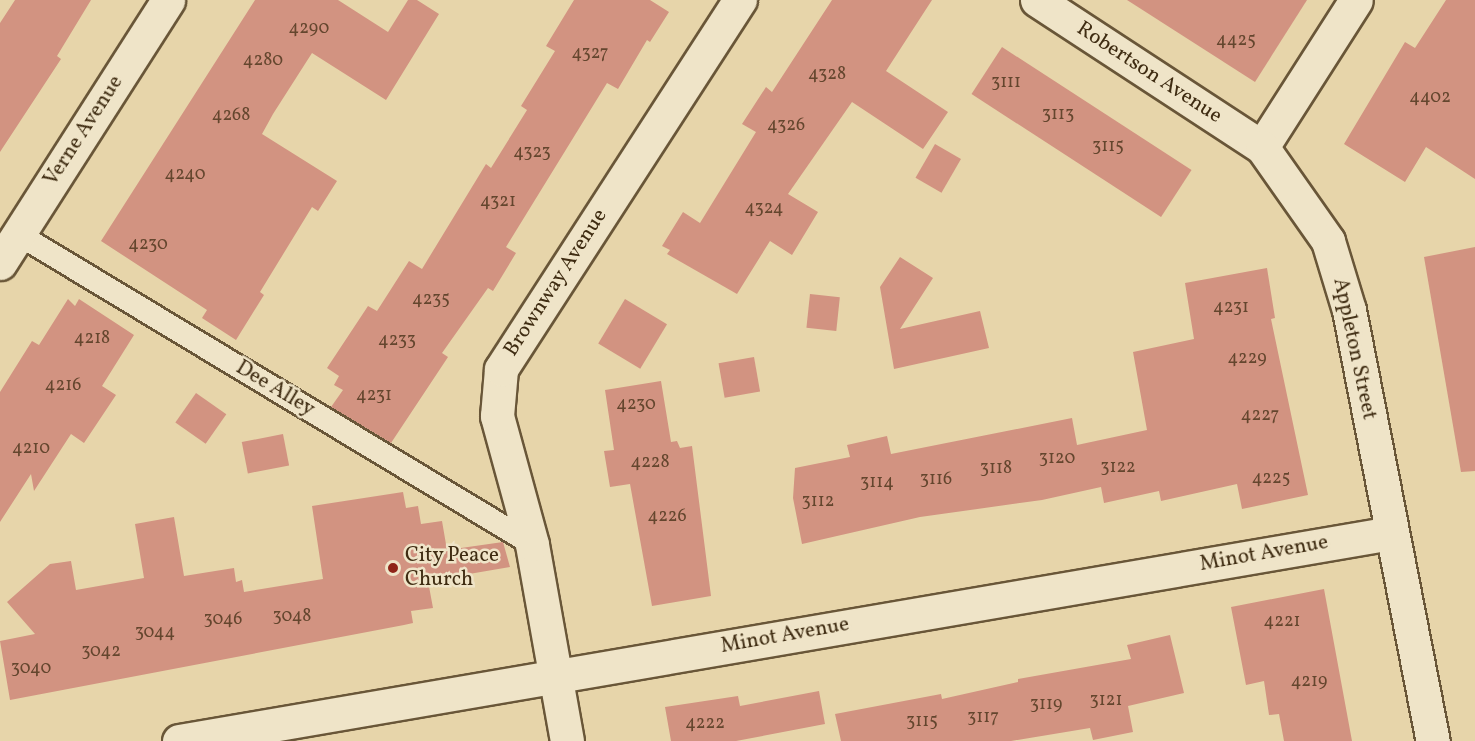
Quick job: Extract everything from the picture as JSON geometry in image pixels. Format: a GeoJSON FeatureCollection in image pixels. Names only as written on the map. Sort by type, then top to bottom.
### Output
{"type":"FeatureCollection","features":[{"type":"Feature","properties":{"kind":"street","name":"Verne Avenue"},"geometry":{"type":"LineString","coordinates":[[0,263],[168,0]]}},
{"type":"Feature","properties":{"kind":"street","name":"Brownway Avenue"},"geometry":{"type":"LineString","coordinates":[[567,741],[532,544],[497,416],[501,369],[740,0]]}},
{"type":"Feature","properties":{"kind":"street","name":"Robertson Avenue"},"geometry":{"type":"LineString","coordinates":[[1037,0],[1262,147]]}},
{"type":"Feature","properties":{"kind":"street"},"geometry":{"type":"LineString","coordinates":[[1262,147],[1356,0]]}},
{"type":"Feature","properties":{"kind":"street","name":"Appleton Street"},"geometry":{"type":"LineString","coordinates":[[1262,147],[1328,241],[1349,310],[1433,741]]}},
{"type":"Feature","properties":{"kind":"street","name":"Minot Avenue"},"geometry":{"type":"LineString","coordinates":[[179,741],[1391,532]]}},
{"type":"Feature","properties":{"kind":"lane","name":"Dee Alley"},"geometry":{"type":"LineString","coordinates":[[18,234],[532,544]]}},
{"type":"Feature","properties":{"kind":"building"},"geometry":{"type":"Polygon","coordinates":[[[15,0],[91,0],[57,56],[61,59],[0,152],[0,23],[15,0]]]}},
{"type":"Feature","properties":{"kind":"building"},"geometry":{"type":"Polygon","coordinates":[[[255,0],[338,0],[388,32],[408,0],[417,0],[439,14],[386,100],[312,53],[273,114],[262,134],[337,181],[318,211],[312,207],[260,292],[264,295],[236,340],[202,318],[207,310],[101,241],[255,0]]]}},
{"type":"Feature","properties":{"kind":"building"},"geometry":{"type":"Polygon","coordinates":[[[574,0],[650,0],[669,12],[650,42],[647,40],[618,89],[607,83],[506,247],[516,253],[493,291],[488,288],[442,353],[448,357],[391,443],[331,407],[343,390],[334,385],[339,376],[327,368],[368,306],[377,311],[409,261],[422,269],[486,164],[491,168],[527,110],[521,106],[555,51],[546,46],[574,0]]]}},
{"type":"Feature","properties":{"kind":"building"},"geometry":{"type":"Polygon","coordinates":[[[832,0],[932,0],[886,71],[948,112],[923,149],[852,102],[788,194],[818,212],[792,255],[770,241],[737,294],[667,254],[670,250],[662,246],[683,212],[700,223],[756,132],[742,124],[766,87],[772,92],[832,0]]]}},
{"type":"Feature","properties":{"kind":"building"},"geometry":{"type":"Polygon","coordinates":[[[1127,0],[1307,0],[1255,82],[1127,0]]]}},
{"type":"Feature","properties":{"kind":"building"},"geometry":{"type":"Polygon","coordinates":[[[1446,0],[1475,0],[1475,179],[1426,147],[1405,182],[1344,144],[1405,42],[1415,48],[1446,0]]]}},
{"type":"Feature","properties":{"kind":"building"},"geometry":{"type":"Polygon","coordinates":[[[1002,47],[1192,170],[1161,217],[972,94],[1002,47]]]}},
{"type":"Feature","properties":{"kind":"building"},"geometry":{"type":"Polygon","coordinates":[[[935,144],[961,159],[941,193],[916,178],[935,144]]]}},
{"type":"Feature","properties":{"kind":"building"},"geometry":{"type":"Polygon","coordinates":[[[1475,247],[1475,471],[1461,472],[1424,257],[1475,247]]]}},
{"type":"Feature","properties":{"kind":"building"},"geometry":{"type":"Polygon","coordinates":[[[900,257],[933,278],[900,329],[980,311],[989,348],[894,369],[880,287],[900,257]]]}},
{"type":"Feature","properties":{"kind":"building"},"geometry":{"type":"Polygon","coordinates":[[[1267,268],[1275,318],[1271,319],[1308,495],[1242,509],[1237,484],[1161,501],[1159,491],[1104,503],[1101,487],[1042,500],[920,517],[802,544],[793,498],[795,468],[850,457],[847,445],[887,436],[891,454],[1072,418],[1077,445],[1147,430],[1133,352],[1194,339],[1185,283],[1267,268]]]}},
{"type":"Feature","properties":{"kind":"building"},"geometry":{"type":"Polygon","coordinates":[[[810,294],[840,297],[836,331],[806,328],[810,294]]]}},
{"type":"Feature","properties":{"kind":"building"},"geometry":{"type":"Polygon","coordinates":[[[68,299],[75,306],[79,299],[134,335],[102,386],[116,395],[84,443],[71,434],[34,491],[31,474],[0,522],[0,392],[32,341],[39,345],[68,299]]]}},
{"type":"Feature","properties":{"kind":"building"},"geometry":{"type":"Polygon","coordinates":[[[625,299],[667,324],[640,369],[598,344],[625,299]]]}},
{"type":"Feature","properties":{"kind":"building"},"geometry":{"type":"Polygon","coordinates":[[[754,357],[760,391],[725,398],[719,363],[754,357]]]}},
{"type":"Feature","properties":{"kind":"building"},"geometry":{"type":"Polygon","coordinates":[[[661,381],[671,442],[677,441],[680,448],[692,446],[711,596],[652,606],[630,484],[610,487],[604,451],[614,450],[605,390],[661,381]]]}},
{"type":"Feature","properties":{"kind":"building"},"geometry":{"type":"Polygon","coordinates":[[[196,393],[226,414],[206,444],[175,422],[196,393]]]}},
{"type":"Feature","properties":{"kind":"building"},"geometry":{"type":"Polygon","coordinates":[[[283,434],[289,465],[248,473],[242,442],[283,434]]]}},
{"type":"Feature","properties":{"kind":"building"},"geometry":{"type":"Polygon","coordinates":[[[403,492],[406,508],[418,506],[421,524],[442,521],[447,550],[503,542],[510,567],[428,581],[433,608],[411,611],[413,623],[10,700],[0,641],[35,634],[7,602],[50,564],[71,561],[76,590],[144,578],[135,524],[174,517],[184,576],[234,568],[236,582],[242,580],[244,592],[323,579],[312,506],[403,492]]]}},
{"type":"Feature","properties":{"kind":"building"},"geometry":{"type":"Polygon","coordinates":[[[1324,589],[1352,741],[1284,741],[1279,714],[1269,715],[1264,681],[1246,685],[1231,607],[1324,589]]]}},
{"type":"Feature","properties":{"kind":"building"},"geometry":{"type":"Polygon","coordinates":[[[1170,635],[1184,693],[1128,706],[1133,732],[1093,740],[1090,728],[1011,741],[841,741],[835,714],[941,694],[942,699],[1018,682],[1018,679],[1131,659],[1127,645],[1170,635]]]}},
{"type":"Feature","properties":{"kind":"building"},"geometry":{"type":"Polygon","coordinates":[[[819,691],[825,724],[736,741],[671,741],[665,707],[738,696],[740,706],[819,691]]]}},
{"type":"Feature","properties":{"kind":"place","name":"City Peace Church"},"geometry":{"type":"Point","coordinates":[393,568]}}]}
